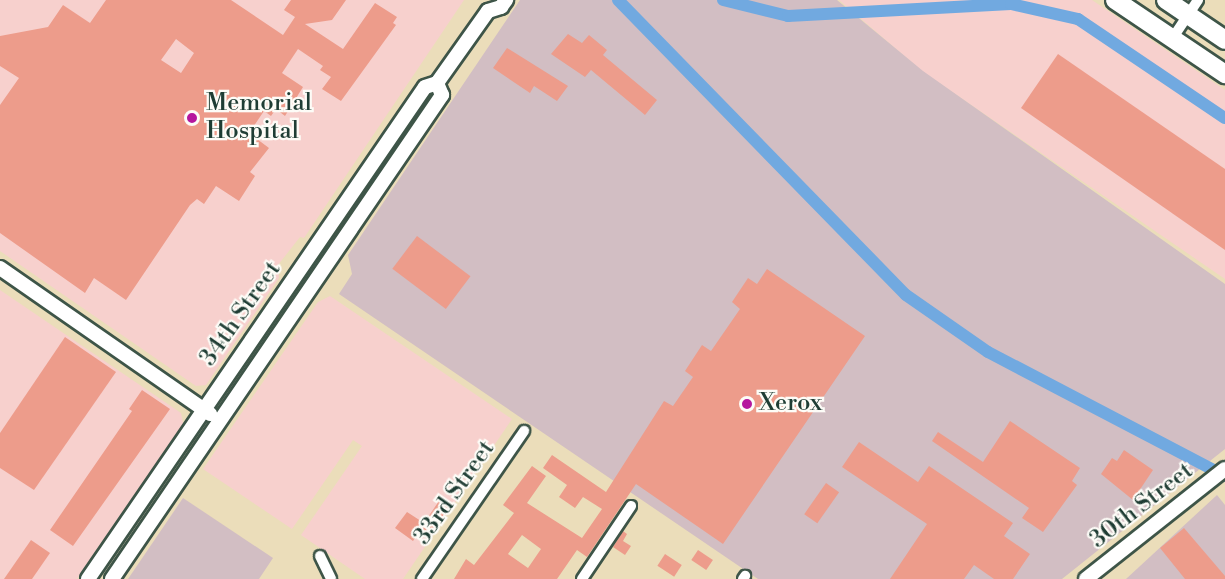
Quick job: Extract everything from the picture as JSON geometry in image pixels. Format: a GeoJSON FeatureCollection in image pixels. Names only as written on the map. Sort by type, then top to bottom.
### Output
{"type":"FeatureCollection","features":[{"type":"Feature","properties":{"kind":"main road"},"geometry":{"type":"LineString","coordinates":[[1115,0],[1225,74]]}},
{"type":"Feature","properties":{"kind":"main road"},"geometry":{"type":"LineString","coordinates":[[1166,0],[1193,7],[1225,40]]}},
{"type":"Feature","properties":{"kind":"street","name":"34th Street"},"geometry":{"type":"LineString","coordinates":[[88,579],[425,87],[437,83],[487,5],[501,7],[506,0]]}},
{"type":"Feature","properties":{"kind":"street"},"geometry":{"type":"LineString","coordinates":[[1172,39],[1193,7]]}},
{"type":"Feature","properties":{"kind":"street","name":"34th Street"},"geometry":{"type":"LineString","coordinates":[[112,579],[442,95],[437,83]]}},
{"type":"Feature","properties":{"kind":"street"},"geometry":{"type":"LineString","coordinates":[[0,268],[219,420]]}},
{"type":"Feature","properties":{"kind":"street","name":"33rd Street"},"geometry":{"type":"LineString","coordinates":[[422,579],[524,431]]}},
{"type":"Feature","properties":{"kind":"street","name":"30th Street"},"geometry":{"type":"LineString","coordinates":[[1086,579],[1225,469]]}},
{"type":"Feature","properties":{"kind":"street"},"geometry":{"type":"LineString","coordinates":[[582,579],[631,506]]}},
{"type":"Feature","properties":{"kind":"street"},"geometry":{"type":"LineString","coordinates":[[320,556],[331,579]]}},
{"type":"Feature","properties":{"kind":"shaded area","name":"Memorial Hospital"},"geometry":{"type":"Polygon","coordinates":[[[0,0],[464,0],[304,238],[300,237],[278,265],[279,278],[206,385],[196,386],[0,251],[0,0]]]}},
{"type":"Feature","properties":{"kind":"shaded area"},"geometry":{"type":"Polygon","coordinates":[[[520,0],[837,0],[923,71],[1225,284],[1225,449],[1062,579],[758,579],[339,294],[352,274],[348,255],[520,0]]]}},
{"type":"Feature","properties":{"kind":"shaded area"},"geometry":{"type":"Polygon","coordinates":[[[839,0],[1092,0],[1225,90],[1225,279],[923,72],[839,0]]]}},
{"type":"Feature","properties":{"kind":"shaded area"},"geometry":{"type":"Polygon","coordinates":[[[0,290],[181,413],[184,428],[77,579],[0,579],[0,290]]]}},
{"type":"Feature","properties":{"kind":"shaded area"},"geometry":{"type":"Polygon","coordinates":[[[330,296],[512,419],[403,579],[365,579],[301,535],[362,446],[353,440],[292,529],[203,469],[318,302],[330,296]]]}},
{"type":"Feature","properties":{"kind":"shaded area"},"geometry":{"type":"Polygon","coordinates":[[[1217,495],[1225,505],[1225,579],[1126,579],[1217,495]]]}},
{"type":"Feature","properties":{"kind":"shaded area"},"geometry":{"type":"Polygon","coordinates":[[[183,498],[273,558],[259,579],[128,579],[183,498]]]}},
{"type":"Feature","properties":{"kind":"building"},"geometry":{"type":"Polygon","coordinates":[[[106,0],[231,0],[283,35],[295,17],[284,10],[291,0],[346,0],[332,20],[305,24],[343,49],[375,3],[397,17],[393,23],[396,25],[341,101],[322,89],[331,77],[320,70],[323,66],[298,49],[282,73],[303,87],[285,116],[276,109],[271,116],[264,111],[249,133],[269,148],[250,172],[255,176],[239,201],[216,186],[204,204],[197,199],[190,205],[126,300],[94,278],[85,293],[0,233],[0,105],[19,78],[0,66],[0,36],[48,27],[63,5],[90,23],[106,0]],[[176,39],[161,60],[181,73],[194,53],[176,39]]]}},
{"type":"Feature","properties":{"kind":"building"},"geometry":{"type":"Polygon","coordinates":[[[568,34],[582,43],[589,35],[607,50],[603,55],[657,100],[645,115],[591,70],[585,77],[551,54],[568,34]]]}},
{"type":"Feature","properties":{"kind":"building"},"geometry":{"type":"Polygon","coordinates":[[[507,48],[568,86],[557,101],[534,86],[530,93],[493,68],[507,48]]]}},
{"type":"Feature","properties":{"kind":"building"},"geometry":{"type":"Polygon","coordinates":[[[1058,54],[1225,169],[1225,250],[1021,108],[1058,54]]]}},
{"type":"Feature","properties":{"kind":"building"},"geometry":{"type":"Polygon","coordinates":[[[417,236],[471,276],[446,309],[392,269],[417,236]]]}},
{"type":"Feature","properties":{"kind":"building","name":"Xerox"},"geometry":{"type":"Polygon","coordinates":[[[767,269],[865,336],[723,544],[636,484],[587,557],[577,550],[557,579],[454,579],[466,559],[474,565],[514,513],[503,505],[532,466],[546,476],[527,503],[582,538],[602,509],[583,497],[575,508],[559,497],[567,485],[543,468],[552,455],[606,492],[664,401],[673,406],[693,377],[685,371],[702,345],[711,351],[740,309],[732,302],[748,278],[757,284],[767,269]],[[522,535],[508,554],[528,568],[541,549],[522,535]]]}},
{"type":"Feature","properties":{"kind":"building"},"geometry":{"type":"Polygon","coordinates":[[[65,337],[116,372],[34,490],[0,468],[0,433],[65,337]]]}},
{"type":"Feature","properties":{"kind":"building"},"geometry":{"type":"Polygon","coordinates":[[[142,390],[170,409],[73,546],[50,530],[132,411],[129,409],[142,390]]]}},
{"type":"Feature","properties":{"kind":"building"},"geometry":{"type":"Polygon","coordinates":[[[1010,421],[1080,468],[1072,481],[1077,485],[1043,532],[1022,518],[1029,508],[932,441],[938,432],[983,462],[1010,421]]]}},
{"type":"Feature","properties":{"kind":"building"},"geometry":{"type":"Polygon","coordinates":[[[859,442],[918,482],[929,466],[1013,523],[1004,536],[1030,554],[1013,579],[994,579],[974,565],[964,579],[890,579],[927,524],[842,467],[859,442]]]}},
{"type":"Feature","properties":{"kind":"building"},"geometry":{"type":"Polygon","coordinates":[[[1124,450],[1153,470],[1133,500],[1101,474],[1112,458],[1117,461],[1124,450]]]}},
{"type":"Feature","properties":{"kind":"building"},"geometry":{"type":"Polygon","coordinates":[[[826,483],[839,492],[817,523],[804,514],[826,483]]]}},
{"type":"Feature","properties":{"kind":"building"},"geometry":{"type":"Polygon","coordinates":[[[439,501],[449,508],[428,534],[421,529],[413,541],[395,528],[407,512],[424,523],[439,501]]]}},
{"type":"Feature","properties":{"kind":"building"},"geometry":{"type":"Polygon","coordinates":[[[1184,528],[1225,576],[1225,579],[1185,579],[1160,548],[1184,528]]]}},
{"type":"Feature","properties":{"kind":"building"},"geometry":{"type":"Polygon","coordinates":[[[623,531],[627,534],[623,541],[631,546],[625,555],[613,547],[623,531]]]}},
{"type":"Feature","properties":{"kind":"building"},"geometry":{"type":"Polygon","coordinates":[[[31,540],[50,553],[32,579],[4,579],[31,540]]]}},
{"type":"Feature","properties":{"kind":"building"},"geometry":{"type":"Polygon","coordinates":[[[698,550],[713,560],[706,570],[691,560],[698,550]]]}},
{"type":"Feature","properties":{"kind":"building"},"geometry":{"type":"Polygon","coordinates":[[[665,554],[682,565],[674,577],[657,566],[665,554]]]}},
{"type":"Feature","properties":{"kind":"waterway"},"geometry":{"type":"LineString","coordinates":[[618,0],[906,295],[988,352],[1225,476]]}},
{"type":"Feature","properties":{"kind":"waterway"},"geometry":{"type":"LineString","coordinates":[[723,0],[788,16],[1011,4],[1078,19],[1225,118]]}},
{"type":"Feature","properties":{"kind":"place","name":"Memorial Hospital"},"geometry":{"type":"Point","coordinates":[192,118]}},
{"type":"Feature","properties":{"kind":"place","name":"Xerox"},"geometry":{"type":"Point","coordinates":[747,404]}}]}
